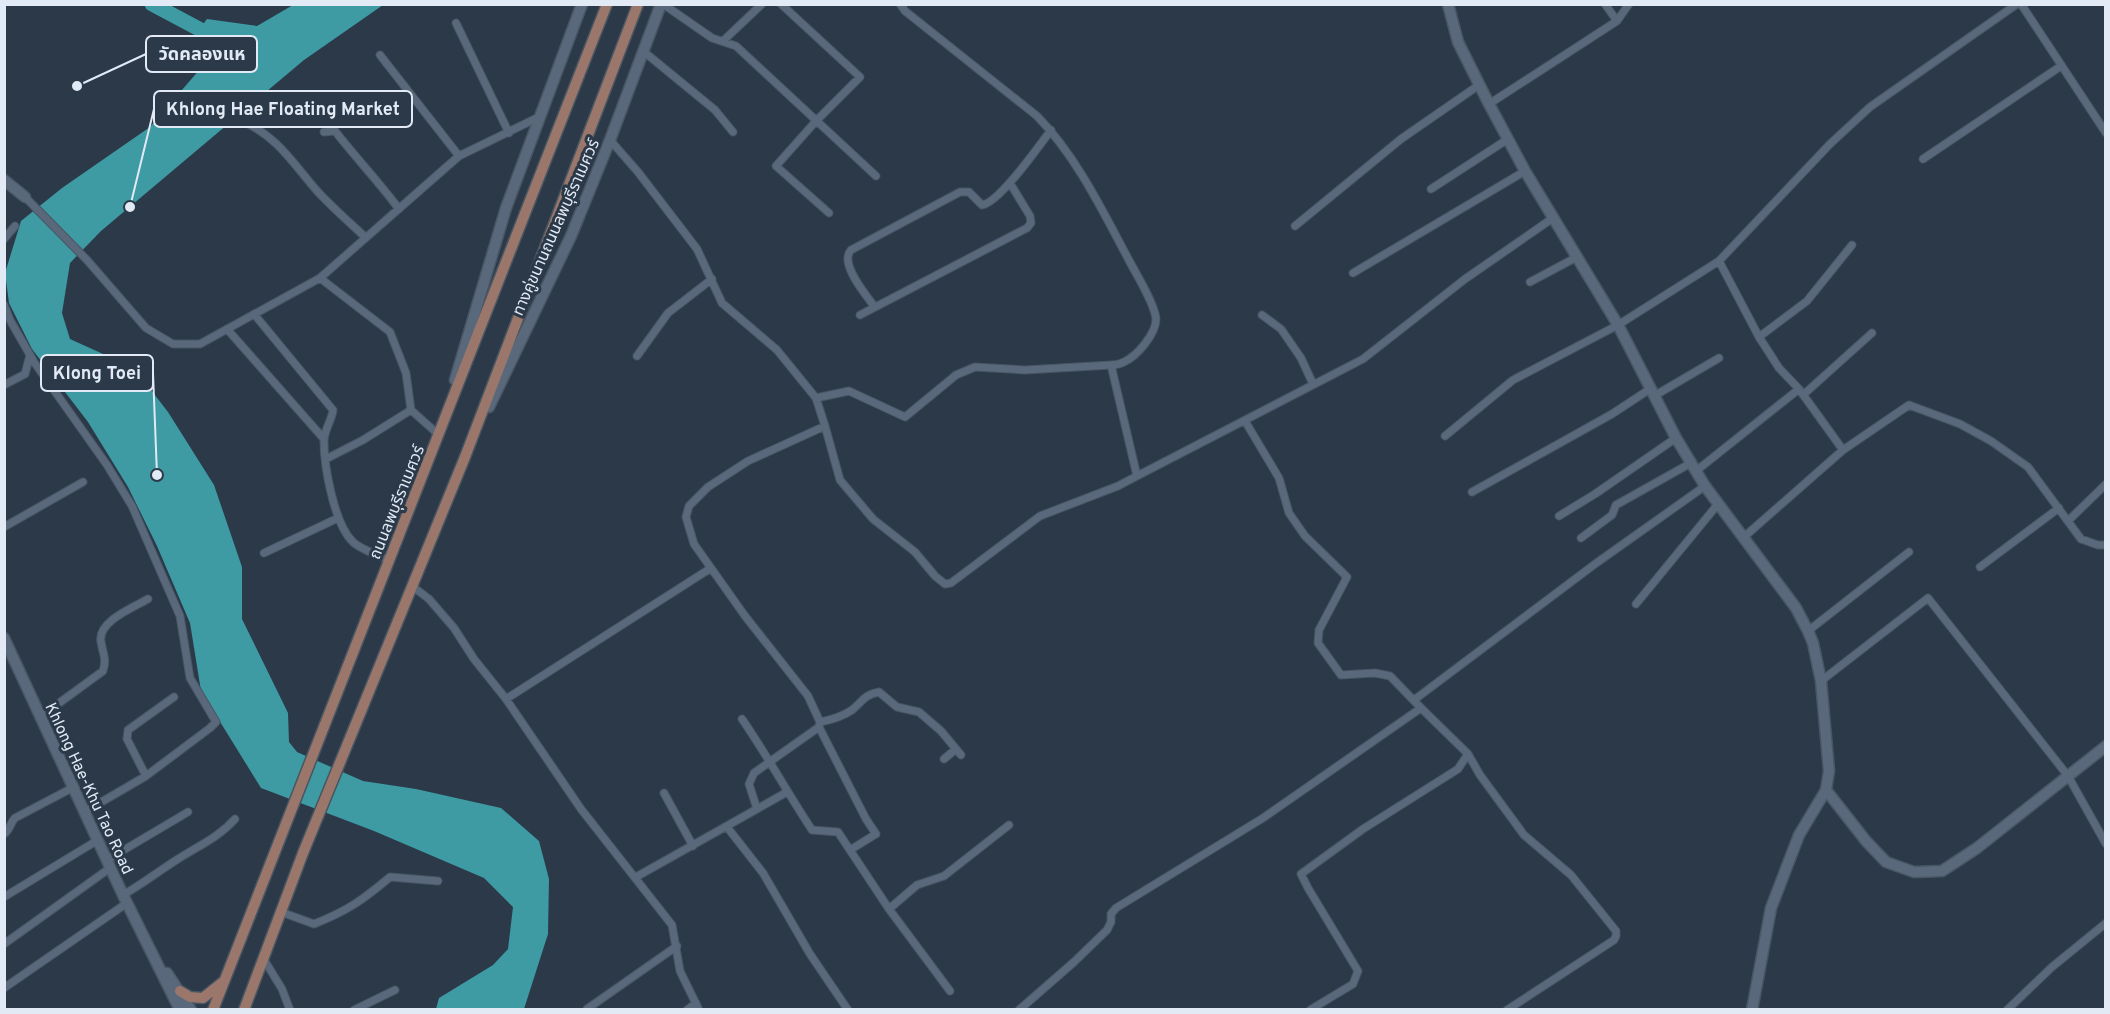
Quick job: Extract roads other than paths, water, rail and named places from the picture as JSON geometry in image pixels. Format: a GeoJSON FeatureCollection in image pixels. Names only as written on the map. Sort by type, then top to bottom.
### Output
{"type":"FeatureCollection","features":[{"type":"Feature","properties":{"kind":"main road","name":"ถนนลพบุรีราเมศวร์"},"geometry":{"type":"LineString","coordinates":[[213,1010],[607,4]]}},
{"type":"Feature","properties":{"kind":"main road"},"geometry":{"type":"LineString","coordinates":[[243,1010],[303,853],[465,457],[638,4]]}},
{"type":"Feature","properties":{"kind":"main road"},"geometry":{"type":"LineString","coordinates":[[180,991],[190,997],[203,998],[225,980]]}},
{"type":"Feature","properties":{"kind":"street"},"geometry":{"type":"LineString","coordinates":[[320,278],[390,332],[406,374],[411,410],[439,435],[506,208],[582,4]]}},
{"type":"Feature","properties":{"kind":"street"},"geometry":{"type":"LineString","coordinates":[[662,4],[712,38],[736,46],[876,176]]}},
{"type":"Feature","properties":{"kind":"street","name":"ทางคู่ขนานถนนลพบุรีราเมศวร์"},"geometry":{"type":"LineString","coordinates":[[465,457],[571,236],[662,4]]}},
{"type":"Feature","properties":{"kind":"street"},"geometry":{"type":"LineString","coordinates":[[723,41],[762,4]]}},
{"type":"Feature","properties":{"kind":"street"},"geometry":{"type":"LineString","coordinates":[[781,4],[860,77],[776,166],[829,213]]}},
{"type":"Feature","properties":{"kind":"street"},"geometry":{"type":"LineString","coordinates":[[816,398],[849,391],[905,417],[956,375],[975,367],[1025,370],[1111,365],[1124,362],[1153,333],[1156,318],[1147,293],[1103,212],[1051,130],[1037,116],[905,11],[900,4]]}},
{"type":"Feature","properties":{"kind":"street"},"geometry":{"type":"LineString","coordinates":[[1448,4],[1458,42],[1479,85],[1525,171],[1618,326],[1676,438],[1705,486],[1796,608],[1813,643],[1821,681],[1829,771],[1826,790],[1799,835],[1771,908],[1752,1010]]}},
{"type":"Feature","properties":{"kind":"street"},"geometry":{"type":"LineString","coordinates":[[1605,4],[1617,21]]}},
{"type":"Feature","properties":{"kind":"street"},"geometry":{"type":"LineString","coordinates":[[1489,104],[1617,21],[1629,4]]}},
{"type":"Feature","properties":{"kind":"street"},"geometry":{"type":"LineString","coordinates":[[1445,436],[1513,380],[1618,326],[1719,261],[1830,144],[1870,106],[2019,4],[2106,133]]}},
{"type":"Feature","properties":{"kind":"street"},"geometry":{"type":"LineString","coordinates":[[456,23],[509,133]]}},
{"type":"Feature","properties":{"kind":"street"},"geometry":{"type":"LineString","coordinates":[[643,51],[715,111],[733,132]]}},
{"type":"Feature","properties":{"kind":"street"},"geometry":{"type":"LineString","coordinates":[[380,55],[459,156]]}},
{"type":"Feature","properties":{"kind":"street"},"geometry":{"type":"LineString","coordinates":[[1923,159],[2061,66]]}},
{"type":"Feature","properties":{"kind":"street"},"geometry":{"type":"LineString","coordinates":[[1295,226],[1401,139],[1479,85]]}},
{"type":"Feature","properties":{"kind":"street"},"geometry":{"type":"LineString","coordinates":[[4,180],[25,196],[82,255],[146,328],[173,344],[200,344],[320,278],[459,156],[540,117]]}},
{"type":"Feature","properties":{"kind":"street"},"geometry":{"type":"LineString","coordinates":[[244,122],[260,129],[276,142],[319,193],[365,237]]}},
{"type":"Feature","properties":{"kind":"street"},"geometry":{"type":"LineString","coordinates":[[874,306],[846,260],[851,250],[960,192],[969,192],[982,205],[988,204],[1010,183],[1051,130]]}},
{"type":"Feature","properties":{"kind":"street"},"geometry":{"type":"LineString","coordinates":[[324,132],[334,131],[399,209]]}},
{"type":"Feature","properties":{"kind":"street"},"geometry":{"type":"LineString","coordinates":[[1431,189],[1508,139]]}},
{"type":"Feature","properties":{"kind":"street"},"geometry":{"type":"LineString","coordinates":[[610,141],[638,172],[697,249],[722,303],[777,350],[816,398],[840,480],[873,519],[915,552],[935,576],[945,584],[951,583],[1040,516],[1118,486],[1363,359],[1465,279],[1553,218]]}},
{"type":"Feature","properties":{"kind":"street"},"geometry":{"type":"LineString","coordinates":[[1353,273],[1525,171]]}},
{"type":"Feature","properties":{"kind":"street"},"geometry":{"type":"LineString","coordinates":[[860,315],[1027,228],[1031,223],[1030,216],[1010,183]]}},
{"type":"Feature","properties":{"kind":"street"},"geometry":{"type":"LineString","coordinates":[[4,239],[15,226]]}},
{"type":"Feature","properties":{"kind":"street"},"geometry":{"type":"LineString","coordinates":[[1759,337],[1807,301],[1852,245]]}},
{"type":"Feature","properties":{"kind":"street"},"geometry":{"type":"LineString","coordinates":[[1530,282],[1577,257]]}},
{"type":"Feature","properties":{"kind":"street"},"geometry":{"type":"LineString","coordinates":[[1719,261],[1759,337],[1779,368],[1801,392],[1844,450]]}},
{"type":"Feature","properties":{"kind":"street"},"geometry":{"type":"LineString","coordinates":[[637,356],[668,313],[712,279]]}},
{"type":"Feature","properties":{"kind":"street"},"geometry":{"type":"LineString","coordinates":[[4,305],[30,356],[107,465],[132,506],[180,616],[190,678],[216,721],[146,776],[86,811]]}},
{"type":"Feature","properties":{"kind":"street"},"geometry":{"type":"LineString","coordinates":[[254,314],[333,410],[324,438],[332,496],[338,518],[353,542],[390,561]]}},
{"type":"Feature","properties":{"kind":"street"},"geometry":{"type":"LineString","coordinates":[[1262,315],[1281,329],[1301,358],[1313,384]]}},
{"type":"Feature","properties":{"kind":"street"},"geometry":{"type":"LineString","coordinates":[[227,329],[324,438]]}},
{"type":"Feature","properties":{"kind":"street"},"geometry":{"type":"LineString","coordinates":[[1581,538],[1612,515],[1616,506],[1693,467],[1801,392],[1872,333]]}},
{"type":"Feature","properties":{"kind":"street"},"geometry":{"type":"LineString","coordinates":[[4,385],[25,374],[30,356]]}},
{"type":"Feature","properties":{"kind":"street"},"geometry":{"type":"LineString","coordinates":[[1472,492],[1612,414],[1719,358]]}},
{"type":"Feature","properties":{"kind":"street"},"geometry":{"type":"LineString","coordinates":[[1111,365],[1137,476]]}},
{"type":"Feature","properties":{"kind":"street"},"geometry":{"type":"LineString","coordinates":[[1744,537],[1844,450],[1909,405],[1960,424],[1991,441],[2028,467],[2081,539],[2098,545],[2106,545]]}},
{"type":"Feature","properties":{"kind":"street"},"geometry":{"type":"LineString","coordinates":[[326,459],[363,440],[411,410]]}},
{"type":"Feature","properties":{"kind":"street"},"geometry":{"type":"LineString","coordinates":[[1245,422],[1279,478],[1289,513],[1305,536],[1347,577],[1319,630],[1317,643],[1341,675],[1374,673],[1390,676],[1468,754],[1479,775],[1524,835],[1571,875],[1616,931],[1614,940],[1507,1010]]}},
{"type":"Feature","properties":{"kind":"street"},"geometry":{"type":"LineString","coordinates":[[825,426],[748,461],[708,487],[689,506],[686,517],[694,544],[745,616],[808,696],[866,819],[876,834],[850,850]]}},
{"type":"Feature","properties":{"kind":"street"},"geometry":{"type":"LineString","coordinates":[[1559,516],[1676,438]]}},
{"type":"Feature","properties":{"kind":"street"},"geometry":{"type":"LineString","coordinates":[[4,527],[83,482]]}},
{"type":"Feature","properties":{"kind":"street"},"geometry":{"type":"LineString","coordinates":[[2068,520],[2106,484]]}},
{"type":"Feature","properties":{"kind":"street"},"geometry":{"type":"LineString","coordinates":[[1413,700],[1595,564],[1705,486]]}},
{"type":"Feature","properties":{"kind":"street"},"geometry":{"type":"LineString","coordinates":[[1636,604],[1718,504]]}},
{"type":"Feature","properties":{"kind":"street"},"geometry":{"type":"LineString","coordinates":[[1980,567],[2059,508]]}},
{"type":"Feature","properties":{"kind":"street"},"geometry":{"type":"LineString","coordinates":[[264,553],[338,518]]}},
{"type":"Feature","properties":{"kind":"street"},"geometry":{"type":"LineString","coordinates":[[1808,631],[1909,552]]}},
{"type":"Feature","properties":{"kind":"street"},"geometry":{"type":"LineString","coordinates":[[506,699],[711,568]]}},
{"type":"Feature","properties":{"kind":"street"},"geometry":{"type":"LineString","coordinates":[[412,586],[429,599],[454,628],[581,809],[672,925],[680,971],[698,1006],[687,1010]]}},
{"type":"Feature","properties":{"kind":"street"},"geometry":{"type":"LineString","coordinates":[[1821,681],[1928,598],[2068,776],[2106,844]]}},
{"type":"Feature","properties":{"kind":"street"},"geometry":{"type":"LineString","coordinates":[[40,717],[103,671],[106,661],[100,640],[101,631],[107,624],[148,599]]}},
{"type":"Feature","properties":{"kind":"street","name":"Khlong Hae-Khu Tao Road"},"geometry":{"type":"LineString","coordinates":[[4,638],[149,949]]}},
{"type":"Feature","properties":{"kind":"street"},"geometry":{"type":"LineString","coordinates":[[757,809],[749,784],[754,773],[820,724],[851,710],[867,695],[879,692],[897,707],[919,712],[941,731],[958,752],[944,759]]}},
{"type":"Feature","properties":{"kind":"street"},"geometry":{"type":"LineString","coordinates":[[146,776],[127,739],[128,730],[174,697]]}},
{"type":"Feature","properties":{"kind":"street"},"geometry":{"type":"LineString","coordinates":[[1019,1010],[1107,930],[1111,922],[1111,914],[1116,908],[1263,818],[1421,708]]}},
{"type":"Feature","properties":{"kind":"street"},"geometry":{"type":"LineString","coordinates":[[742,718],[812,830],[838,832],[889,909],[950,992]]}},
{"type":"Feature","properties":{"kind":"street"},"geometry":{"type":"LineString","coordinates":[[1826,790],[1866,841],[1886,862],[1914,872],[1942,871],[1977,848],[2106,746]]}},
{"type":"Feature","properties":{"kind":"street"},"geometry":{"type":"LineString","coordinates":[[1310,1010],[1353,984],[1358,971],[1301,874],[1363,829],[1458,769],[1468,754]]}},
{"type":"Feature","properties":{"kind":"street"},"geometry":{"type":"LineString","coordinates":[[4,834],[9,830],[15,818],[74,787]]}},
{"type":"Feature","properties":{"kind":"street"},"geometry":{"type":"LineString","coordinates":[[636,877],[787,792]]}},
{"type":"Feature","properties":{"kind":"street"},"geometry":{"type":"LineString","coordinates":[[664,793],[693,846]]}},
{"type":"Feature","properties":{"kind":"street"},"geometry":{"type":"LineString","coordinates":[[4,944],[108,864],[188,812]]}},
{"type":"Feature","properties":{"kind":"street"},"geometry":{"type":"LineString","coordinates":[[4,987],[151,878],[178,859],[208,843],[235,819]]}},
{"type":"Feature","properties":{"kind":"street"},"geometry":{"type":"LineString","coordinates":[[889,909],[917,885],[944,876],[1009,825]]}},
{"type":"Feature","properties":{"kind":"street"},"geometry":{"type":"LineString","coordinates":[[727,827],[764,873],[810,954],[849,1010]]}},
{"type":"Feature","properties":{"kind":"street"},"geometry":{"type":"LineString","coordinates":[[4,897],[98,840]]}},
{"type":"Feature","properties":{"kind":"street"},"geometry":{"type":"LineString","coordinates":[[280,912],[314,924],[365,899],[390,877],[438,881]]}},
{"type":"Feature","properties":{"kind":"street"},"geometry":{"type":"LineString","coordinates":[[2007,1010],[2052,967],[2106,923]]}},
{"type":"Feature","properties":{"kind":"street"},"geometry":{"type":"LineString","coordinates":[[587,1009],[677,946]]}},
{"type":"Feature","properties":{"kind":"street"},"geometry":{"type":"LineString","coordinates":[[149,949],[180,991],[190,1010]]}},
{"type":"Feature","properties":{"kind":"street"},"geometry":{"type":"LineString","coordinates":[[149,949],[180,1010]]}},
{"type":"Feature","properties":{"kind":"street"},"geometry":{"type":"LineString","coordinates":[[263,958],[282,989],[290,1010]]}},
{"type":"Feature","properties":{"kind":"street"},"geometry":{"type":"LineString","coordinates":[[354,1010],[395,990]]}},
{"type":"Feature","properties":{"kind":"waterway"},"geometry":{"type":"LineString","coordinates":[[152,4],[216,38]]}},
{"type":"Feature","properties":{"kind":"place","name":"วัดคลองแห"},"geometry":{"type":"Point","coordinates":[77,86]}},
{"type":"Feature","properties":{"kind":"place","name":"Khlong Hae Floating Market"},"geometry":{"type":"Point","coordinates":[130,207]}},
{"type":"Feature","properties":{"kind":"place","name":"Klong Toei"},"geometry":{"type":"Point","coordinates":[157,475]}}]}
